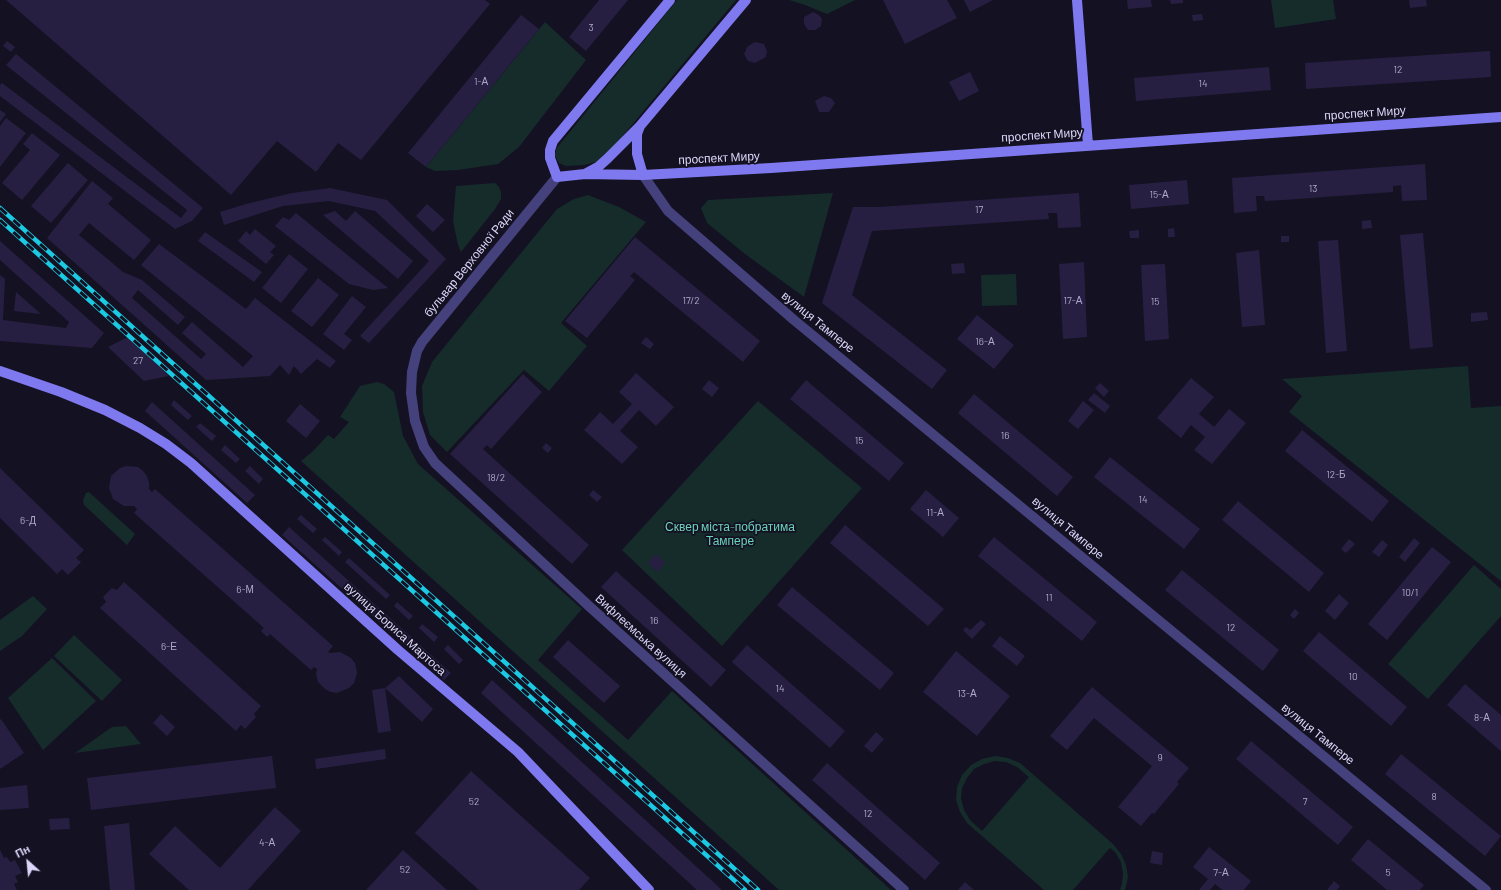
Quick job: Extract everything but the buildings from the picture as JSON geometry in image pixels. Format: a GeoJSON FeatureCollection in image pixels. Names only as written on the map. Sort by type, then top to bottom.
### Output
{"type":"FeatureCollection","features":[{"type":"Feature","properties":{"kind":"main road"},"geometry":{"type":"LineString","coordinates":[[670,0],[553,142],[550,150],[550,158],[557,176],[585,174],[607,159],[640,126],[746,0]]}},
{"type":"Feature","properties":{"kind":"main road"},"geometry":{"type":"LineString","coordinates":[[1078,0],[1088,145]]}},
{"type":"Feature","properties":{"kind":"main road","name":"проспект Миру"},"geometry":{"type":"LineString","coordinates":[[585,174],[643,175],[771,168],[1501,117]]}},
{"type":"Feature","properties":{"kind":"main road"},"geometry":{"type":"LineString","coordinates":[[640,126],[636,134],[637,154],[643,175]]}},
{"type":"Feature","properties":{"kind":"main road","name":"вулиця Бориса Мартоса"},"geometry":{"type":"LineString","coordinates":[[0,371],[61,392],[105,410],[140,428],[166,444],[191,463],[398,650],[518,752],[649,890]]}},
{"type":"Feature","properties":{"kind":"street","name":"вулиця Тампере"},"geometry":{"type":"LineString","coordinates":[[643,175],[668,211],[794,320],[1486,890]]}},
{"type":"Feature","properties":{"kind":"street","name":"бульвар Верховної Ради"},"geometry":{"type":"LineString","coordinates":[[412,372],[417,351],[422,342],[557,176]]}},
{"type":"Feature","properties":{"kind":"street","name":"Вифлеємська вулиця"},"geometry":{"type":"LineString","coordinates":[[412,372],[411,393],[415,421],[424,447],[435,463],[596,613],[904,890]]}},
{"type":"Feature","properties":{"kind":"green space"},"geometry":{"type":"Polygon","coordinates":[[[677,0],[736,0],[606,156],[596,162],[584,165],[566,166],[559,163],[555,156],[556,149],[677,0]]]}},
{"type":"Feature","properties":{"kind":"green space"},"geometry":{"type":"Polygon","coordinates":[[[789,0],[855,0],[827,14],[789,0]]]}},
{"type":"Feature","properties":{"kind":"green space"},"geometry":{"type":"Polygon","coordinates":[[[1271,0],[1333,0],[1336,19],[1275,28],[1271,0]]]}},
{"type":"Feature","properties":{"kind":"green space"},"geometry":{"type":"Polygon","coordinates":[[[545,22],[586,60],[519,147],[498,164],[458,170],[435,171],[426,167],[545,22]]]}},
{"type":"Feature","properties":{"kind":"green space"},"geometry":{"type":"Polygon","coordinates":[[[495,183],[501,192],[501,199],[495,209],[461,252],[453,221],[456,186],[495,183]]]}},
{"type":"Feature","properties":{"kind":"green space"},"geometry":{"type":"Polygon","coordinates":[[[833,193],[804,297],[745,254],[707,223],[701,208],[708,200],[833,193]]]}},
{"type":"Feature","properties":{"kind":"green space"},"geometry":{"type":"Polygon","coordinates":[[[588,195],[619,207],[646,222],[561,323],[587,346],[549,391],[524,370],[447,452],[430,435],[423,412],[422,386],[432,362],[557,209],[574,199],[588,195]]]}},
{"type":"Feature","properties":{"kind":"green space"},"geometry":{"type":"Polygon","coordinates":[[[1016,274],[1017,305],[982,306],[981,275],[1016,274]]]}},
{"type":"Feature","properties":{"kind":"green space"},"geometry":{"type":"Polygon","coordinates":[[[1468,366],[1471,408],[1501,406],[1501,581],[1289,412],[1302,396],[1282,379],[1468,366]]]}},
{"type":"Feature","properties":{"kind":"green space"},"geometry":{"type":"Polygon","coordinates":[[[377,382],[384,384],[394,392],[403,436],[418,464],[582,609],[538,660],[628,740],[672,691],[891,890],[779,890],[301,461],[328,435],[334,439],[349,422],[340,417],[360,386],[377,382]]]}},
{"type":"Feature","properties":{"kind":"green space","name":"Сквер міста-побратима Тампере"},"geometry":{"type":"Polygon","coordinates":[[[758,401],[862,488],[722,646],[622,550],[758,401]]]}},
{"type":"Feature","properties":{"kind":"green space"},"geometry":{"type":"Polygon","coordinates":[[[89,492],[135,534],[127,545],[84,505],[83,500],[86,493],[89,492]]]}},
{"type":"Feature","properties":{"kind":"green space"},"geometry":{"type":"Polygon","coordinates":[[[1474,565],[1501,589],[1501,616],[1428,699],[1388,664],[1474,565]]]}},
{"type":"Feature","properties":{"kind":"green space"},"geometry":{"type":"Polygon","coordinates":[[[33,596],[47,609],[22,636],[0,651],[0,620],[33,596]]]}},
{"type":"Feature","properties":{"kind":"green space"},"geometry":{"type":"Polygon","coordinates":[[[74,635],[122,680],[102,701],[54,656],[74,635]]]}},
{"type":"Feature","properties":{"kind":"green space"},"geometry":{"type":"Polygon","coordinates":[[[52,658],[96,701],[43,750],[8,698],[52,658]]]}},
{"type":"Feature","properties":{"kind":"green space"},"geometry":{"type":"Polygon","coordinates":[[[126,726],[141,744],[75,753],[112,727],[126,726]]]}},
{"type":"Feature","properties":{"kind":"green space"},"geometry":{"type":"Polygon","coordinates":[[[995,756],[1008,758],[1020,763],[1113,844],[1121,854],[1126,865],[1128,877],[1125,890],[1120,890],[1123,873],[1121,862],[1115,852],[1110,848],[1073,890],[1044,890],[967,823],[960,812],[956,800],[957,787],[962,775],[971,765],[982,759],[995,756]],[[995,761],[974,769],[962,788],[961,799],[964,810],[970,820],[982,831],[1029,777],[1017,767],[1006,762],[995,761]]]}},
{"type":"Feature","properties":{"kind":"railway"},"geometry":{"type":"LineString","coordinates":[[0,208],[758,890]]}},
{"type":"Feature","properties":{"kind":"railway"},"geometry":{"type":"LineString","coordinates":[[0,220],[745,890]]}}]}
